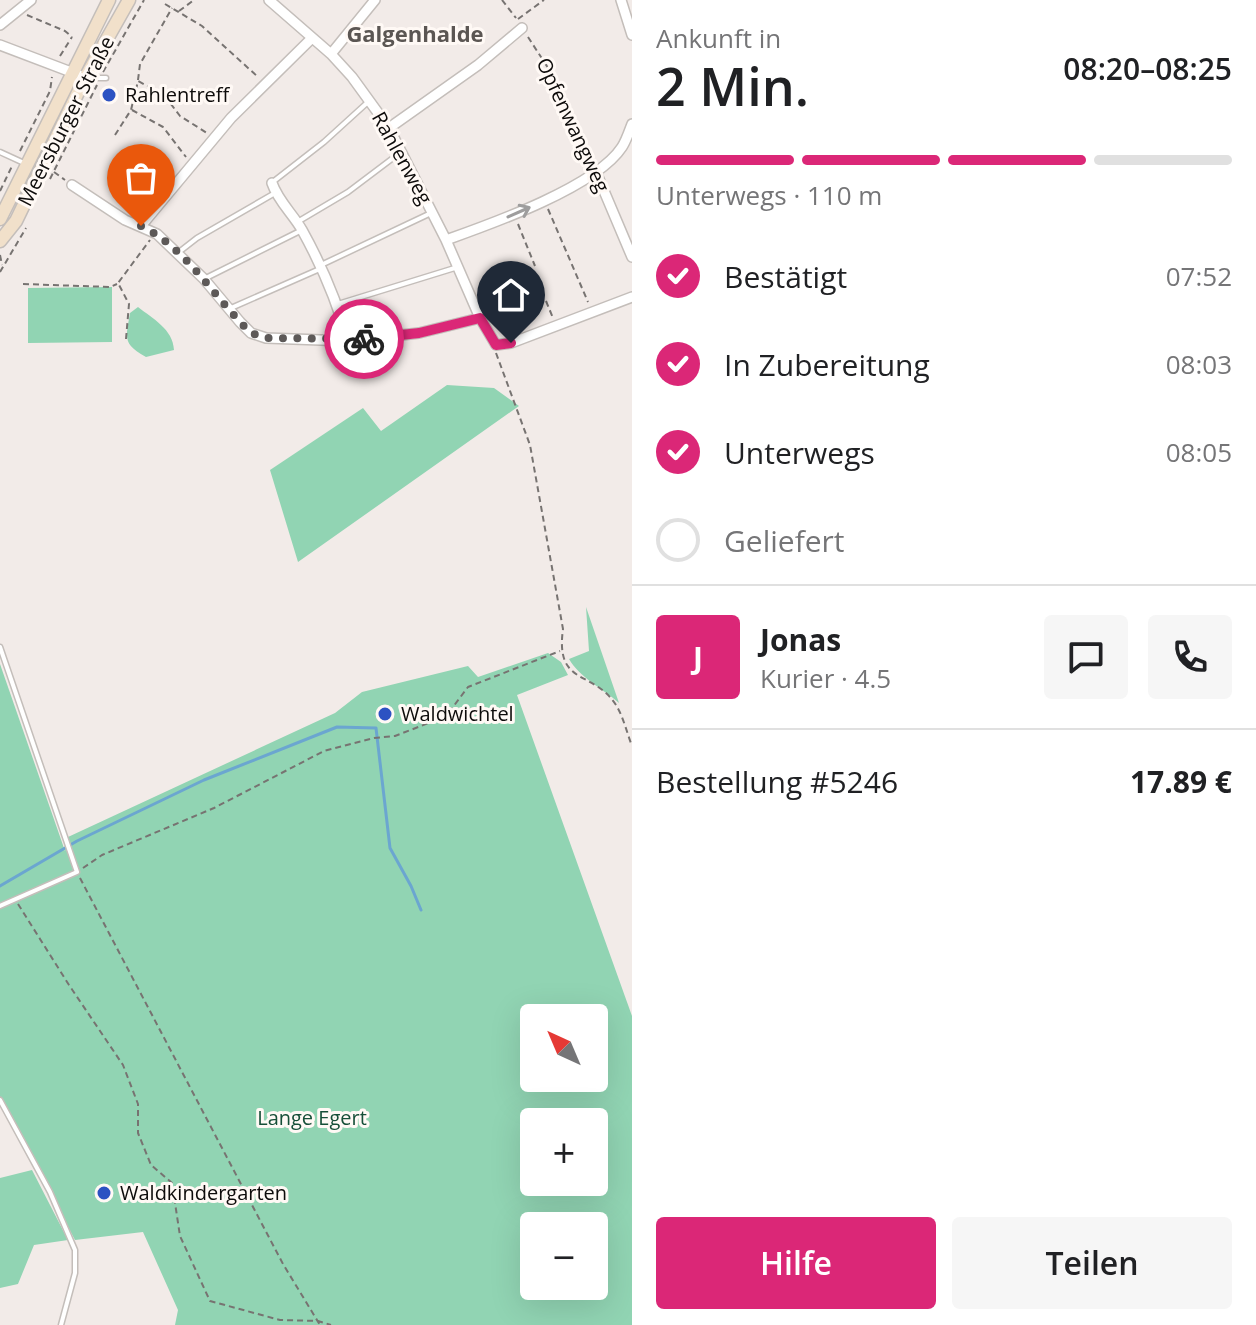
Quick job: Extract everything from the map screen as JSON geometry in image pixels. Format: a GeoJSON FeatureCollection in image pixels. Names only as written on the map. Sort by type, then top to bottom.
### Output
{"type":"FeatureCollection","features":[{"type":"Feature","properties":{"kind":"street"},"geometry":{"type":"LineString","coordinates":[[0,25],[30,0]]}},
{"type":"Feature","properties":{"kind":"street","name":"Meersburger Straße"},"geometry":{"type":"LineString","coordinates":[[0,219],[21,161],[109,0]]}},
{"type":"Feature","properties":{"kind":"street","name":"Meersburger Straße"},"geometry":{"type":"LineString","coordinates":[[0,241],[16,221],[85,78],[129,0]]}},
{"type":"Feature","properties":{"kind":"street","name":"Rahlenweg"},"geometry":{"type":"LineString","coordinates":[[269,0],[331,54],[389,128],[446,240],[480,318],[496,345]]}},
{"type":"Feature","properties":{"kind":"street"},"geometry":{"type":"LineString","coordinates":[[331,54],[375,0]]}},
{"type":"Feature","properties":{"kind":"street"},"geometry":{"type":"LineString","coordinates":[[621,0],[632,35]]}},
{"type":"Feature","properties":{"kind":"street"},"geometry":{"type":"LineString","coordinates":[[389,128],[478,65],[520,24]]}},
{"type":"Feature","properties":{"kind":"street"},"geometry":{"type":"LineString","coordinates":[[141,226],[214,138],[312,38]]}},
{"type":"Feature","properties":{"kind":"street"},"geometry":{"type":"LineString","coordinates":[[0,45],[85,78]]}},
{"type":"Feature","properties":{"kind":"street"},"geometry":{"type":"LineString","coordinates":[[446,240],[514,215],[596,172],[621,149],[632,124]]}},
{"type":"Feature","properties":{"kind":"street","name":"Opfenwangweg"},"geometry":{"type":"LineString","coordinates":[[596,172],[632,257]]}},
{"type":"Feature","properties":{"kind":"street"},"geometry":{"type":"LineString","coordinates":[[272,183],[322,266],[338,304],[348,341]]}},
{"type":"Feature","properties":{"kind":"street"},"geometry":{"type":"LineString","coordinates":[[72,185],[125,220],[156,233],[179,252],[251,333],[266,338],[348,341],[419,333],[480,318]]}},
{"type":"Feature","properties":{"kind":"street"},"geometry":{"type":"LineString","coordinates":[[496,345],[511,343],[632,297]]}},
{"type":"Feature","properties":{"kind":"lane"},"geometry":{"type":"LineString","coordinates":[[85,78],[103,78]]}},
{"type":"Feature","properties":{"kind":"lane"},"geometry":{"type":"LineString","coordinates":[[272,183],[370,100]]}},
{"type":"Feature","properties":{"kind":"lane"},"geometry":{"type":"LineString","coordinates":[[0,152],[21,161]]}},
{"type":"Feature","properties":{"kind":"lane"},"geometry":{"type":"LineString","coordinates":[[204,279],[299,226],[401,152]]}},
{"type":"Feature","properties":{"kind":"lane"},"geometry":{"type":"LineString","coordinates":[[179,252],[197,238],[276,193]]}},
{"type":"Feature","properties":{"kind":"lane"},"geometry":{"type":"LineString","coordinates":[[229,309],[432,212]]}},
{"type":"Feature","properties":{"kind":"lane"},"geometry":{"type":"LineString","coordinates":[[338,304],[458,267]]}},
{"type":"Feature","properties":{"kind":"lane"},"geometry":{"type":"LineString","coordinates":[[0,647],[77,872],[0,906]]}},
{"type":"Feature","properties":{"kind":"lane"},"geometry":{"type":"LineString","coordinates":[[0,1100],[50,1192],[75,1250],[75,1273],[61,1325]]}},
{"type":"Feature","properties":{"kind":"path"},"geometry":{"type":"LineString","coordinates":[[47,184],[144,0]]}},
{"type":"Feature","properties":{"kind":"path"},"geometry":{"type":"LineString","coordinates":[[178,11],[194,0]]}},
{"type":"Feature","properties":{"kind":"path","name":"Opfenwangweg"},"geometry":{"type":"LineString","coordinates":[[502,0],[552,74],[596,172]]}},
{"type":"Feature","properties":{"kind":"path"},"geometry":{"type":"LineString","coordinates":[[520,24],[544,0]]}},
{"type":"Feature","properties":{"kind":"path"},"geometry":{"type":"LineString","coordinates":[[165,4],[202,26],[266,84]]}},
{"type":"Feature","properties":{"kind":"path"},"geometry":{"type":"LineString","coordinates":[[115,135],[131,110],[140,64],[172,8]]}},
{"type":"Feature","properties":{"kind":"path"},"geometry":{"type":"LineString","coordinates":[[18,11],[72,37]]}},
{"type":"Feature","properties":{"kind":"path"},"geometry":{"type":"LineString","coordinates":[[138,81],[164,95],[180,116],[214,138]]}},
{"type":"Feature","properties":{"kind":"path"},"geometry":{"type":"LineString","coordinates":[[0,191],[21,161],[50,91]]}},
{"type":"Feature","properties":{"kind":"path"},"geometry":{"type":"LineString","coordinates":[[131,110],[163,127],[192,164]]}},
{"type":"Feature","properties":{"kind":"path"},"geometry":{"type":"LineString","coordinates":[[53,171],[72,185]]}},
{"type":"Feature","properties":{"kind":"path"},"geometry":{"type":"LineString","coordinates":[[545,200],[592,313]]}},
{"type":"Feature","properties":{"kind":"path"},"geometry":{"type":"LineString","coordinates":[[514,215],[535,266]]}},
{"type":"Feature","properties":{"kind":"path"},"geometry":{"type":"LineString","coordinates":[[1,266],[29,221]]}},
{"type":"Feature","properties":{"kind":"path"},"geometry":{"type":"LineString","coordinates":[[23,284],[110,287],[118,283],[156,233]]}},
{"type":"Feature","properties":{"kind":"path"},"geometry":{"type":"LineString","coordinates":[[0,255],[0,272]]}},
{"type":"Feature","properties":{"kind":"path"},"geometry":{"type":"LineString","coordinates":[[118,283],[129,304],[126,339]]}},
{"type":"Feature","properties":{"kind":"path"},"geometry":{"type":"LineString","coordinates":[[546,301],[556,327]]}},
{"type":"Feature","properties":{"kind":"path"},"geometry":{"type":"LineString","coordinates":[[496,345],[496,356],[530,445],[563,629],[560,651],[569,668],[616,704],[632,746]]}},
{"type":"Feature","properties":{"kind":"path"},"geometry":{"type":"LineString","coordinates":[[320,1325],[283,1264],[77,872],[102,855],[214,808],[324,751],[395,736],[439,719],[450,711],[468,687],[560,651]]}},
{"type":"Feature","properties":{"kind":"path"},"geometry":{"type":"LineString","coordinates":[[15,899],[123,1065],[138,1104],[138,1133],[151,1165],[172,1183],[180,1236],[210,1301],[280,1320],[318,1321],[331,1325]]}},
{"type":"Feature","properties":{"kind":"green space"},"geometry":{"type":"Polygon","coordinates":[[[112,287],[112,342],[28,343],[28,288],[112,287]]]}},
{"type":"Feature","properties":{"kind":"green space"},"geometry":{"type":"Polygon","coordinates":[[[138,307],[166,330],[174,350],[146,357],[129,344],[127,329],[130,313],[138,307]]]}},
{"type":"Feature","properties":{"kind":"green space"},"geometry":{"type":"Polygon","coordinates":[[[447,385],[494,388],[519,406],[298,562],[270,470],[363,408],[381,431],[447,385]]]}},
{"type":"Feature","properties":{"kind":"green space"},"geometry":{"type":"Polygon","coordinates":[[[586,607],[619,703],[585,677],[569,659],[589,651],[586,607]]]}},
{"type":"Feature","properties":{"kind":"green space","name":"Lange Egert"},"geometry":{"type":"Polygon","coordinates":[[[548,653],[561,662],[568,675],[517,695],[632,1016],[632,1325],[175,1325],[178,1310],[143,1232],[75,1240],[0,1098],[0,664],[65,851],[68,837],[335,713],[362,692],[468,666],[478,677],[548,653]]]}},
{"type":"Feature","properties":{"kind":"green space"},"geometry":{"type":"Polygon","coordinates":[[[32,1170],[68,1240],[34,1245],[18,1284],[0,1288],[0,1178],[32,1170]]]}},
{"type":"Feature","properties":{"kind":"waterway"},"geometry":{"type":"LineString","coordinates":[[0,886],[77,841],[204,780],[337,727],[376,728],[390,848],[421,910]]}},
{"type":"Feature","properties":{"kind":"way so far"},"geometry":{"type":"LineString","coordinates":[[141,226],[157,234],[179,252],[251,333],[266,338],[364,339]]}},
{"type":"Feature","properties":{"kind":"place","name":"Rahlentreff"},"geometry":{"type":"Point","coordinates":[109,95]}},
{"type":"Feature","properties":{"kind":"place","name":"Waldwichtel"},"geometry":{"type":"Point","coordinates":[385,714]}},
{"type":"Feature","properties":{"kind":"place","name":"Waldkindergarten"},"geometry":{"type":"Point","coordinates":[104,1193]}},
{"type":"Feature","properties":{"kind":"district","name":"Galgenhalde"},"geometry":{"type":"Point","coordinates":[415,34]}},
{"type":"Feature","properties":{"kind":"route"},"geometry":{"type":"LineString","coordinates":[[364,339],[419,333],[480,318],[496,345],[511,343]]}}]}
